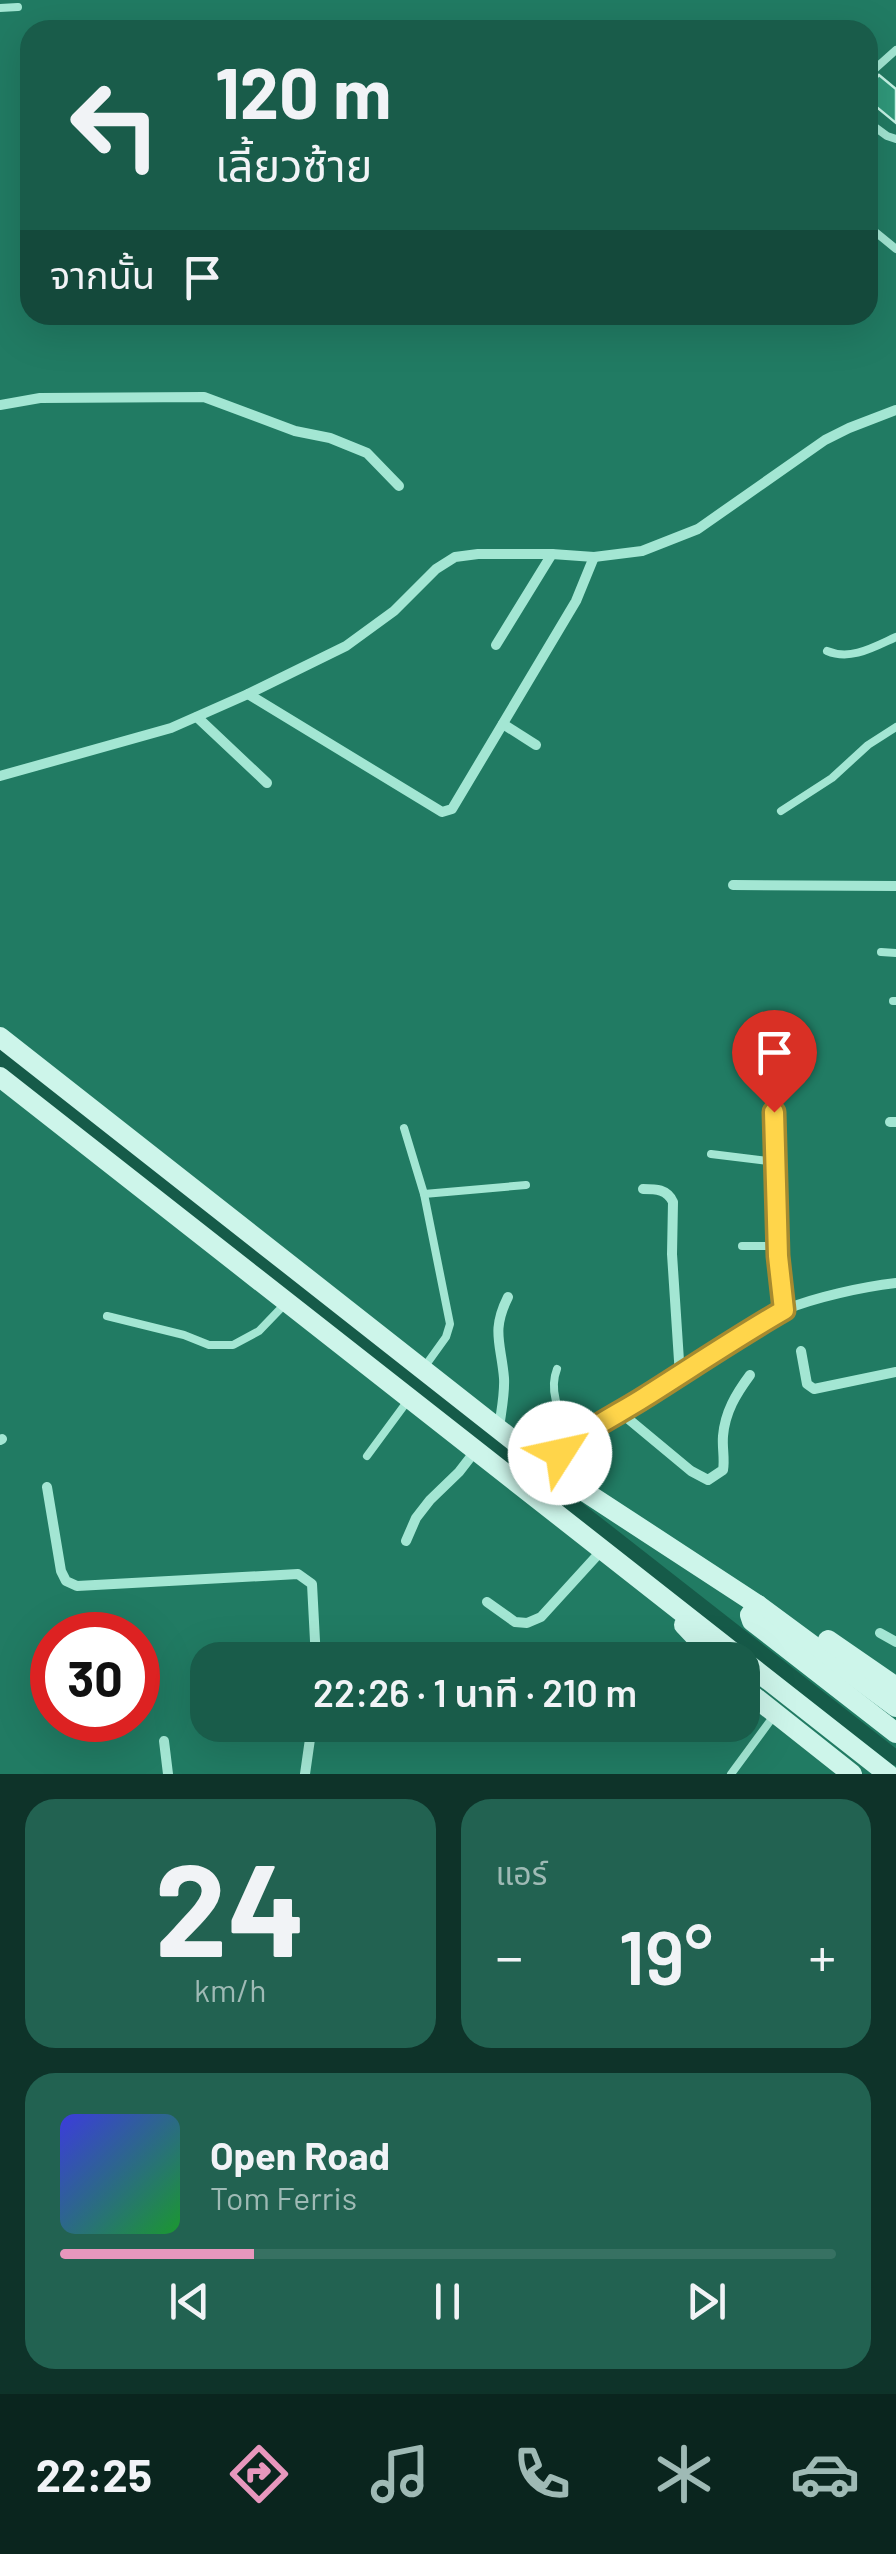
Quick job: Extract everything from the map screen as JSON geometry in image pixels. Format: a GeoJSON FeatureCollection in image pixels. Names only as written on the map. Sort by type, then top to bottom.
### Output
{"type":"FeatureCollection","features":[{"type":"Feature","properties":{"kind":"street"},"geometry":{"type":"LineString","coordinates":[[0,405],[40,398],[204,398],[367,453],[398,486]]}},
{"type":"Feature","properties":{"kind":"street"},"geometry":{"type":"LineString","coordinates":[[0,776],[171,728],[248,694],[346,646],[455,557],[552,554],[594,558],[642,551],[698,528],[825,440],[896,410]]}},
{"type":"Feature","properties":{"kind":"street"},"geometry":{"type":"LineString","coordinates":[[496,645],[552,554]]}},
{"type":"Feature","properties":{"kind":"street"},"geometry":{"type":"LineString","coordinates":[[248,694],[442,812],[452,809],[576,602],[594,558]]}},
{"type":"Feature","properties":{"kind":"street"},"geometry":{"type":"LineString","coordinates":[[197,717],[267,783]]}},
{"type":"Feature","properties":{"kind":"street"},"geometry":{"type":"LineString","coordinates":[[503,724],[536,745]]}},
{"type":"Feature","properties":{"kind":"street"},"geometry":{"type":"LineString","coordinates":[[733,885],[896,886]]}},
{"type":"Feature","properties":{"kind":"street"},"geometry":{"type":"LineString","coordinates":[[0,1037],[547,1467],[758,1604],[896,1706]]}},
{"type":"Feature","properties":{"kind":"street"},"geometry":{"type":"LineString","coordinates":[[0,1076],[888,1774]]}},
{"type":"Feature","properties":{"kind":"street"},"geometry":{"type":"LineString","coordinates":[[774,1112],[779,1277],[784,1310]]}},
{"type":"Feature","properties":{"kind":"street"},"geometry":{"type":"LineString","coordinates":[[643,1189],[658,1189],[673,1202],[674,1305],[680,1376]]}},
{"type":"Feature","properties":{"kind":"street"},"geometry":{"type":"LineString","coordinates":[[547,1467],[573,1442],[784,1310],[866,1286],[896,1283]]}},
{"type":"Feature","properties":{"kind":"street"},"geometry":{"type":"LineString","coordinates":[[499,1428],[504,1382],[498,1317],[508,1298]]}},
{"type":"Feature","properties":{"kind":"street"},"geometry":{"type":"LineString","coordinates":[[800,1351],[806,1384],[814,1389],[896,1372]]}},
{"type":"Feature","properties":{"kind":"street"},"geometry":{"type":"LineString","coordinates":[[620,1412],[691,1471],[708,1480],[723,1470],[726,1416],[750,1375]]}},
{"type":"Feature","properties":{"kind":"street"},"geometry":{"type":"LineString","coordinates":[[406,1541],[416,1518],[476,1450]]}},
{"type":"Feature","properties":{"kind":"street"},"geometry":{"type":"LineString","coordinates":[[47,1487],[60,1571],[66,1581],[77,1586],[298,1574],[312,1584],[315,1642]]}},
{"type":"Feature","properties":{"kind":"street"},"geometry":{"type":"LineString","coordinates":[[486,1602],[515,1622],[527,1623],[541,1617],[603,1549]]}},
{"type":"Feature","properties":{"kind":"street"},"geometry":{"type":"LineString","coordinates":[[643,1580],[700,1642]]}},
{"type":"Feature","properties":{"kind":"street"},"geometry":{"type":"LineString","coordinates":[[727,1584],[768,1598],[896,1687]]}},
{"type":"Feature","properties":{"kind":"street"},"geometry":{"type":"LineString","coordinates":[[758,1604],[750,1616],[752,1621],[896,1733]]}},
{"type":"Feature","properties":{"kind":"street"},"geometry":{"type":"LineString","coordinates":[[880,1632],[896,1642]]}},
{"type":"Feature","properties":{"kind":"street"},"geometry":{"type":"LineString","coordinates":[[760,1702],[852,1774]]}},
{"type":"Feature","properties":{"kind":"street"},"geometry":{"type":"LineString","coordinates":[[164,1741],[168,1774]]}},
{"type":"Feature","properties":{"kind":"street"},"geometry":{"type":"LineString","coordinates":[[305,1774],[310,1742]]}},
{"type":"Feature","properties":{"kind":"lane"},"geometry":{"type":"LineString","coordinates":[[0,8],[18,7]]}},
{"type":"Feature","properties":{"kind":"lane"},"geometry":{"type":"LineString","coordinates":[[828,650],[848,656],[896,637]]}},
{"type":"Feature","properties":{"kind":"lane"},"geometry":{"type":"LineString","coordinates":[[781,811],[832,778],[868,745],[896,727]]}},
{"type":"Feature","properties":{"kind":"lane"},"geometry":{"type":"LineString","coordinates":[[882,952],[896,954]]}},
{"type":"Feature","properties":{"kind":"lane"},"geometry":{"type":"LineString","coordinates":[[404,1128],[424,1194],[450,1324],[446,1337],[423,1369]]}},
{"type":"Feature","properties":{"kind":"lane"},"geometry":{"type":"LineString","coordinates":[[711,1154],[777,1162]]}},
{"type":"Feature","properties":{"kind":"lane"},"geometry":{"type":"LineString","coordinates":[[424,1194],[526,1185]]}},
{"type":"Feature","properties":{"kind":"lane"},"geometry":{"type":"LineString","coordinates":[[742,1246],[778,1246]]}},
{"type":"Feature","properties":{"kind":"lane"},"geometry":{"type":"LineString","coordinates":[[107,1316],[210,1345],[233,1345],[258,1331],[287,1302]]}},
{"type":"Feature","properties":{"kind":"lane"},"geometry":{"type":"LineString","coordinates":[[557,1369],[552,1382],[555,1396],[573,1442]]}},
{"type":"Feature","properties":{"kind":"lane"},"geometry":{"type":"LineString","coordinates":[[367,1456],[410,1398]]}},
{"type":"Feature","properties":{"kind":"lane"},"geometry":{"type":"LineString","coordinates":[[732,1774],[775,1713]]}},
{"type":"Feature","properties":{"kind":"building"},"geometry":{"type":"Polygon","coordinates":[[[878,76],[896,89],[896,123],[878,108],[878,76]]]}},
{"type":"Feature","properties":{"kind":"waterway"},"geometry":{"type":"LineString","coordinates":[[0,1057],[896,1758]]}},
{"type":"Feature","properties":{"kind":"route"},"geometry":{"type":"LineString","coordinates":[[560,1453],[784,1310],[779,1277],[774,1112]]}}]}
